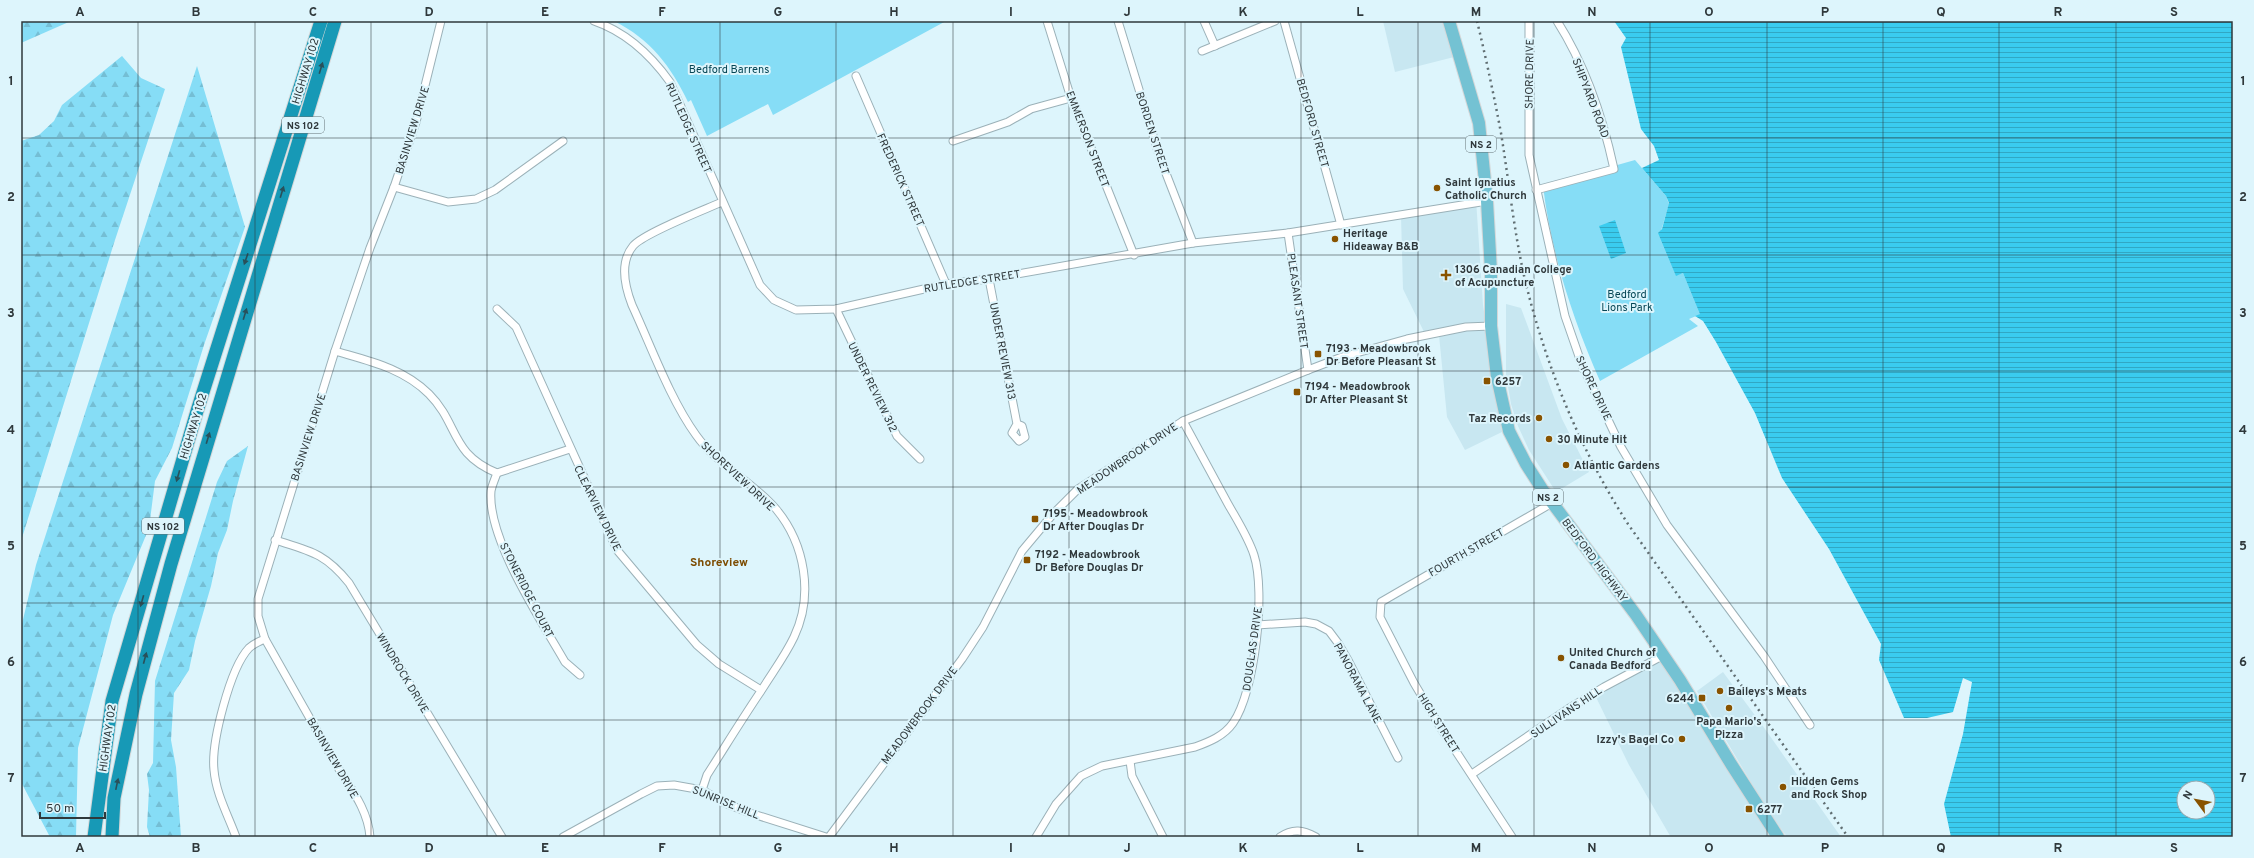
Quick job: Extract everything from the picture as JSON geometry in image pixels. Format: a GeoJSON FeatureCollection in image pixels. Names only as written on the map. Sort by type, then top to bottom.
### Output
{"type":"FeatureCollection","features":[{"type":"Feature","properties":{"kind":"highway","name":"HIGHWAY 102"},"geometry":{"type":"LineString","coordinates":[[94,837],[112,701],[197,411],[321,21]]}},
{"type":"Feature","properties":{"kind":"highway","name":"HIGHWAY 102"},"geometry":{"type":"LineString","coordinates":[[112,837],[114,798],[136,694],[171,564],[336,21]]}},
{"type":"Feature","properties":{"kind":"main road","name":"BEDFORD HIGHWAY"},"geometry":{"type":"LineString","coordinates":[[1449,21],[1479,123],[1487,202],[1491,272],[1491,326],[1497,377],[1509,431],[1526,464],[1552,503],[1664,655],[1778,837]]}},
{"type":"Feature","properties":{"kind":"street","name":"BASINVIEW DRIVE"},"geometry":{"type":"LineString","coordinates":[[370,837],[369,824],[357,797],[265,639],[258,616],[258,598],[335,352],[370,248],[394,187],[416,122],[441,21]]}},
{"type":"Feature","properties":{"kind":"street","name":"RUTLEDGE STREET"},"geometry":{"type":"LineString","coordinates":[[594,21],[616,31],[655,60],[670,82],[722,202],[760,284],[774,300],[796,310],[836,309],[946,284],[989,279],[1134,255],[1193,243],[1288,233],[1487,202]]}},
{"type":"Feature","properties":{"kind":"street","name":"EMMERSON STREET"},"geometry":{"type":"LineString","coordinates":[[1047,21],[1071,98],[1134,255]]}},
{"type":"Feature","properties":{"kind":"street","name":"BORDEN STREET"},"geometry":{"type":"LineString","coordinates":[[1118,21],[1160,158],[1193,243]]}},
{"type":"Feature","properties":{"kind":"street"},"geometry":{"type":"LineString","coordinates":[[1204,21],[1215,46]]}},
{"type":"Feature","properties":{"kind":"street"},"geometry":{"type":"LineString","coordinates":[[1202,51],[1275,21]]}},
{"type":"Feature","properties":{"kind":"street","name":"BEDFORD STREET"},"geometry":{"type":"LineString","coordinates":[[1284,21],[1341,225]]}},
{"type":"Feature","properties":{"kind":"street","name":"SHORE DRIVE"},"geometry":{"type":"LineString","coordinates":[[1529,21],[1529,155],[1567,323],[1582,365],[1621,447],[1668,525],[1764,656],[1810,725]]}},
{"type":"Feature","properties":{"kind":"street","name":"SHIPYARD ROAD"},"geometry":{"type":"LineString","coordinates":[[1536,190],[1614,169],[1607,137],[1596,104],[1568,39],[1557,21]]}},
{"type":"Feature","properties":{"kind":"street","name":"FREDERICK STREET"},"geometry":{"type":"LineString","coordinates":[[856,76],[946,284]]}},
{"type":"Feature","properties":{"kind":"street"},"geometry":{"type":"LineString","coordinates":[[953,141],[1008,122],[1031,109],[1071,98]]}},
{"type":"Feature","properties":{"kind":"street"},"geometry":{"type":"LineString","coordinates":[[394,187],[448,202],[476,199],[495,190],[564,141]]}},
{"type":"Feature","properties":{"kind":"street","name":"SHOREVIEW DRIVE"},"geometry":{"type":"LineString","coordinates":[[702,790],[707,775],[781,661],[795,635],[802,612],[804,575],[802,558],[791,531],[776,509],[759,492],[707,450],[692,429],[632,305],[626,290],[624,273],[626,260],[633,246],[647,236],[722,202]]}},
{"type":"Feature","properties":{"kind":"street","name":"PLEASANT STREET"},"geometry":{"type":"LineString","coordinates":[[1288,233],[1308,370]]}},
{"type":"Feature","properties":{"kind":"street","name":"UNDER REVIEW 313"},"geometry":{"type":"LineString","coordinates":[[989,279],[1017,424]]}},
{"type":"Feature","properties":{"kind":"street","name":"CLEARVIEW DRIVE"},"geometry":{"type":"LineString","coordinates":[[497,309],[516,327],[617,550],[697,645],[719,664],[761,690]]}},
{"type":"Feature","properties":{"kind":"street","name":"UNDER REVIEW 312"},"geometry":{"type":"LineString","coordinates":[[836,309],[897,436],[920,459]]}},
{"type":"Feature","properties":{"kind":"street","name":"MEADOWBROOK DRIVE"},"geometry":{"type":"LineString","coordinates":[[828,837],[962,659],[983,627],[1022,551],[1053,514],[1078,489],[1183,421],[1308,370],[1342,357],[1408,339],[1466,327],[1491,326]]}},
{"type":"Feature","properties":{"kind":"street"},"geometry":{"type":"LineString","coordinates":[[335,352],[397,370],[417,382],[437,404],[460,446],[469,458],[485,468],[497,473],[570,449]]}},
{"type":"Feature","properties":{"kind":"street","name":"DOUGLAS DRIVE"},"geometry":{"type":"LineString","coordinates":[[1036,837],[1056,804],[1081,776],[1102,766],[1195,748],[1220,735],[1232,725],[1239,713],[1246,695],[1257,625],[1259,574],[1254,554],[1183,421]]}},
{"type":"Feature","properties":{"kind":"street","name":"STONERIDGE COURT"},"geometry":{"type":"LineString","coordinates":[[497,473],[492,490],[492,504],[495,526],[505,552],[564,662],[580,675]]}},
{"type":"Feature","properties":{"kind":"street","name":"FOURTH STREET"},"geometry":{"type":"LineString","coordinates":[[1381,602],[1552,503]]}},
{"type":"Feature","properties":{"kind":"street","name":"WINDROCK DRIVE"},"geometry":{"type":"LineString","coordinates":[[275,540],[324,557],[337,568],[349,583],[502,837]]}},
{"type":"Feature","properties":{"kind":"street","name":"HIGH STREET"},"geometry":{"type":"LineString","coordinates":[[1381,602],[1380,617],[1414,683],[1442,730],[1512,837]]}},
{"type":"Feature","properties":{"kind":"street","name":"PANORAMA LANE"},"geometry":{"type":"LineString","coordinates":[[1257,625],[1305,622],[1316,624],[1328,631],[1338,643],[1348,660],[1398,758]]}},
{"type":"Feature","properties":{"kind":"street"},"geometry":{"type":"LineString","coordinates":[[236,837],[217,789],[214,769],[216,733],[232,681],[243,657],[250,647],[265,639]]}},
{"type":"Feature","properties":{"kind":"street","name":"SULLIVANS HILL"},"geometry":{"type":"LineString","coordinates":[[1472,774],[1584,699],[1664,655]]}},
{"type":"Feature","properties":{"kind":"street"},"geometry":{"type":"LineString","coordinates":[[1130,761],[1132,776],[1163,837]]}},
{"type":"Feature","properties":{"kind":"street","name":"SUNRISE HILL"},"geometry":{"type":"LineString","coordinates":[[563,837],[657,786],[679,785],[702,790],[725,803],[750,813],[828,837]]}},
{"type":"Feature","properties":{"kind":"street"},"geometry":{"type":"LineString","coordinates":[[1280,837],[1288,832],[1303,831],[1316,837]]}},
{"type":"Feature","properties":{"kind":"shaded area"},"geometry":{"type":"Polygon","coordinates":[[[1383,21],[1445,21],[1458,56],[1395,72],[1383,21]]]}},
{"type":"Feature","properties":{"kind":"shaded area"},"geometry":{"type":"Polygon","coordinates":[[[1614,21],[2233,21],[2233,837],[1951,837],[1944,804],[1963,734],[1972,682],[1963,678],[1953,712],[1927,718],[1904,718],[1879,660],[1881,644],[1829,549],[1782,478],[1755,413],[1716,342],[1703,321],[1695,316],[1700,314],[1683,273],[1676,276],[1658,233],[1662,229],[1669,203],[1666,196],[1642,168],[1659,160],[1654,146],[1641,129],[1621,47],[1626,38],[1614,21]]]}},
{"type":"Feature","properties":{"kind":"shaded area"},"geometry":{"type":"Polygon","coordinates":[[[1476,199],[1483,305],[1502,432],[1465,450],[1447,417],[1439,335],[1427,338],[1403,289],[1401,216],[1476,199]]]}},
{"type":"Feature","properties":{"kind":"shaded area"},"geometry":{"type":"Polygon","coordinates":[[[1615,220],[1626,253],[1611,259],[1599,226],[1615,220]]]}},
{"type":"Feature","properties":{"kind":"shaded area"},"geometry":{"type":"Polygon","coordinates":[[[1506,304],[1521,308],[1562,419],[1589,472],[1556,492],[1529,450],[1518,426],[1511,404],[1506,375],[1506,304]]]}},
{"type":"Feature","properties":{"kind":"shaded area"},"geometry":{"type":"Polygon","coordinates":[[[1658,651],[1762,823],[1773,837],[1671,837],[1669,834],[1629,765],[1595,695],[1658,651]]]}},
{"type":"Feature","properties":{"kind":"shaded area"},"geometry":{"type":"Polygon","coordinates":[[[1723,672],[1841,837],[1787,837],[1766,808],[1697,691],[1723,672]]]}},
{"type":"Feature","properties":{"kind":"green space"},"geometry":{"type":"Polygon","coordinates":[[[21,21],[71,21],[21,43],[21,21]]]}},
{"type":"Feature","properties":{"kind":"green space","name":"Bedford Barrens"},"geometry":{"type":"Polygon","coordinates":[[[614,21],[946,21],[773,115],[768,104],[707,136],[691,100],[688,102],[667,65],[649,45],[627,28],[614,21]]]}},
{"type":"Feature","properties":{"kind":"green space"},"geometry":{"type":"Polygon","coordinates":[[[122,56],[141,78],[165,89],[114,243],[21,541],[21,141],[39,135],[54,121],[62,105],[122,56]]]}},
{"type":"Feature","properties":{"kind":"green space"},"geometry":{"type":"Polygon","coordinates":[[[197,66],[245,227],[204,345],[172,448],[155,481],[149,528],[113,615],[78,748],[76,837],[50,837],[21,782],[21,628],[36,565],[197,66]]]}},
{"type":"Feature","properties":{"kind":"green space","name":"Bedford Lions Park"},"geometry":{"type":"Polygon","coordinates":[[[1635,160],[1666,196],[1669,204],[1661,231],[1677,275],[1683,273],[1701,314],[1689,319],[1698,326],[1600,381],[1590,358],[1564,286],[1551,236],[1543,186],[1635,160]]]}},
{"type":"Feature","properties":{"kind":"green space"},"geometry":{"type":"Polygon","coordinates":[[[248,446],[233,501],[227,530],[218,553],[189,670],[174,693],[171,740],[176,767],[181,837],[150,837],[147,827],[149,790],[147,774],[153,763],[155,681],[217,482],[227,461],[248,446]]]}},
{"type":"Feature","properties":{"kind":"railway"},"geometry":{"type":"LineString","coordinates":[[1477,21],[1501,133],[1525,280],[1533,312],[1554,376],[1580,437],[1611,496],[1628,524],[1848,837]]}},
{"type":"Feature","properties":{"kind":"place","name":"Saint Ignatius Catholic Church"},"geometry":{"type":"Point","coordinates":[1437,188]}},
{"type":"Feature","properties":{"kind":"place","name":"Heritage Hideaway B&B"},"geometry":{"type":"Point","coordinates":[1335,239]}},
{"type":"Feature","properties":{"kind":"place","name":"1306 Canadian College of Acupuncture"},"geometry":{"type":"Point","coordinates":[1446,275]}},
{"type":"Feature","properties":{"kind":"place","name":"7193 - Meadowbrook Dr Before Pleasant St"},"geometry":{"type":"Point","coordinates":[1318,354]}},
{"type":"Feature","properties":{"kind":"place","name":"6257"},"geometry":{"type":"Point","coordinates":[1487,381]}},
{"type":"Feature","properties":{"kind":"place","name":"7194 - Meadowbrook Dr After Pleasant St"},"geometry":{"type":"Point","coordinates":[1297,392]}},
{"type":"Feature","properties":{"kind":"place","name":"Taz Records"},"geometry":{"type":"Point","coordinates":[1539,418]}},
{"type":"Feature","properties":{"kind":"place","name":"30 Minute Hit"},"geometry":{"type":"Point","coordinates":[1549,439]}},
{"type":"Feature","properties":{"kind":"place","name":"Atlantic Gardens"},"geometry":{"type":"Point","coordinates":[1566,465]}},
{"type":"Feature","properties":{"kind":"place","name":"7195 - Meadowbrook Dr After Douglas Dr"},"geometry":{"type":"Point","coordinates":[1035,519]}},
{"type":"Feature","properties":{"kind":"place","name":"7192 - Meadowbrook Dr Before Douglas Dr"},"geometry":{"type":"Point","coordinates":[1027,560]}},
{"type":"Feature","properties":{"kind":"place","name":"United Church of Canada Bedford"},"geometry":{"type":"Point","coordinates":[1561,658]}},
{"type":"Feature","properties":{"kind":"place","name":"Baileys's Meats"},"geometry":{"type":"Point","coordinates":[1720,691]}},
{"type":"Feature","properties":{"kind":"place","name":"6244"},"geometry":{"type":"Point","coordinates":[1702,698]}},
{"type":"Feature","properties":{"kind":"place","name":"Papa Mario's Pizza"},"geometry":{"type":"Point","coordinates":[1729,708]}},
{"type":"Feature","properties":{"kind":"place","name":"Izzy's Bagel Co"},"geometry":{"type":"Point","coordinates":[1682,739]}},
{"type":"Feature","properties":{"kind":"place","name":"Hidden Gems and Rock Shop"},"geometry":{"type":"Point","coordinates":[1783,787]}},
{"type":"Feature","properties":{"kind":"place","name":"6277"},"geometry":{"type":"Point","coordinates":[1749,809]}},
{"type":"Feature","properties":{"kind":"district","name":"Shoreview"},"geometry":{"type":"Point","coordinates":[719,562]}}]}
